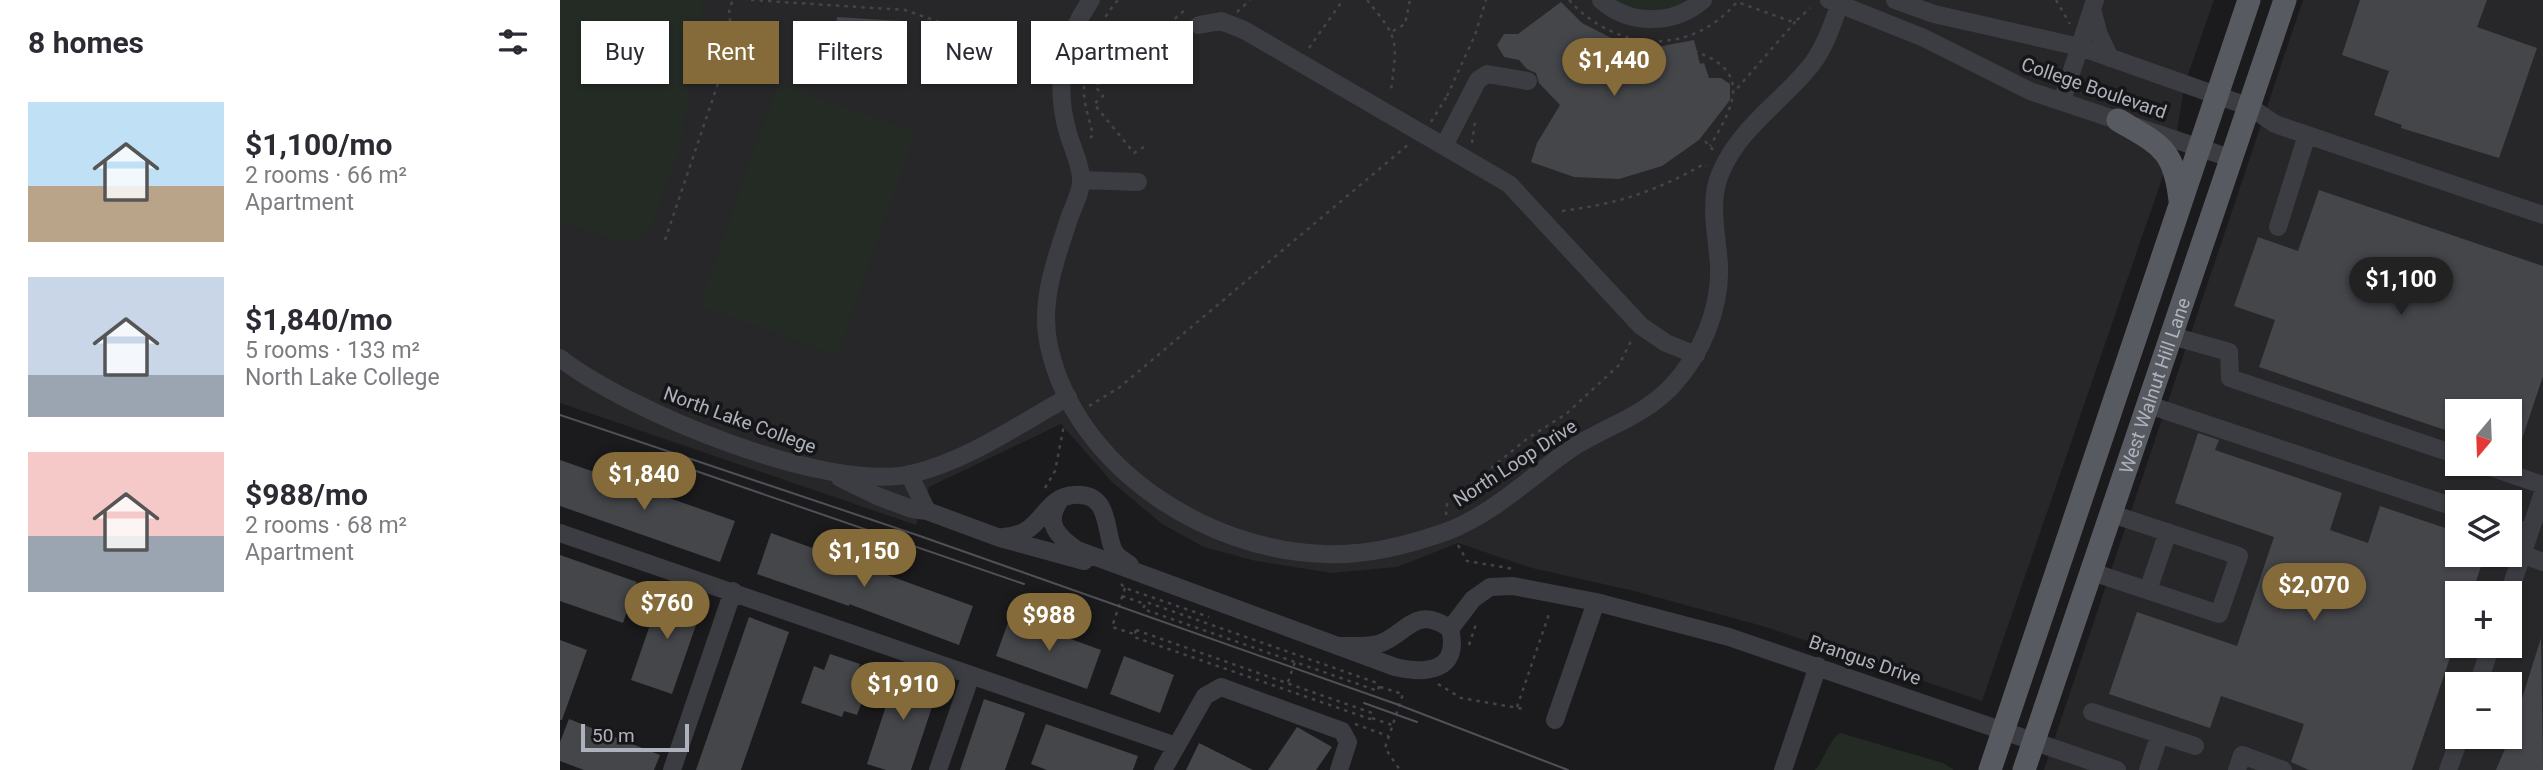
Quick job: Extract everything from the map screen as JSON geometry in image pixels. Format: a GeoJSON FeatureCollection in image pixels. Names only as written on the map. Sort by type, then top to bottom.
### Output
{"type":"FeatureCollection","features":[{"type":"Feature","properties":{"kind":"main road","name":"West Walnut Hill Lane"},"geometry":{"type":"LineString","coordinates":[[1990,770],[2249,0]]}},
{"type":"Feature","properties":{"kind":"main road","name":"West Walnut Hill Lane"},"geometry":{"type":"LineString","coordinates":[[2024,770],[2285,0]]}},
{"type":"Feature","properties":{"kind":"main road"},"geometry":{"type":"LineString","coordinates":[[2119,120],[2168,153],[2177,173],[2180,204]]}},
{"type":"Feature","properties":{"kind":"street"},"geometry":{"type":"LineString","coordinates":[[1091,0],[1075,24],[1061,67],[1061,109],[1082,180],[1138,182]]}},
{"type":"Feature","properties":{"kind":"street"},"geometry":{"type":"LineString","coordinates":[[1601,0],[1633,18],[1654,21],[1680,14],[1703,0]]}},
{"type":"Feature","properties":{"kind":"street","name":"College Boulevard"},"geometry":{"type":"LineString","coordinates":[[1895,0],[1934,14],[2080,47],[2249,107],[2275,124],[2543,215]]}},
{"type":"Feature","properties":{"kind":"street","name":"North Loop Drive"},"geometry":{"type":"LineString","coordinates":[[1082,180],[1048,283],[1048,342],[1056,373],[1068,397],[1111,458],[1143,487],[1177,510],[1237,539],[1323,554],[1363,553],[1413,542],[1451,530],[1483,513],[1576,446],[1653,404],[1673,385],[1696,355],[1710,323],[1719,270],[1714,217],[1719,173],[1749,128],[1810,66],[1827,40],[1837,1]]}},
{"type":"Feature","properties":{"kind":"street","name":"College Boulevard"},"geometry":{"type":"LineString","coordinates":[[1837,1],[1924,38],[2031,90],[2233,159]]}},
{"type":"Feature","properties":{"kind":"street"},"geometry":{"type":"LineString","coordinates":[[2062,101],[2093,4]]}},
{"type":"Feature","properties":{"kind":"street"},"geometry":{"type":"LineString","coordinates":[[2093,4],[2099,35],[2110,58]]}},
{"type":"Feature","properties":{"kind":"street"},"geometry":{"type":"LineString","coordinates":[[1199,26],[1220,21],[1244,30],[1487,168],[1526,198],[1641,326],[1666,342],[1696,355]]}},
{"type":"Feature","properties":{"kind":"street"},"geometry":{"type":"LineString","coordinates":[[1445,144],[1478,80],[1487,74],[1528,80]]}},
{"type":"Feature","properties":{"kind":"street"},"geometry":{"type":"LineString","coordinates":[[2277,227],[2307,135]]}},
{"type":"Feature","properties":{"kind":"street"},"geometry":{"type":"LineString","coordinates":[[2172,336],[2229,352],[2230,379],[2445,452]]}},
{"type":"Feature","properties":{"kind":"street","name":"North Lake College"},"geometry":{"type":"LineString","coordinates":[[560,358],[614,392],[659,414],[793,464],[834,474],[878,477],[909,474],[938,466],[979,447],[1068,397]]}},
{"type":"Feature","properties":{"kind":"street"},"geometry":{"type":"LineString","coordinates":[[2149,405],[2445,504]]}},
{"type":"Feature","properties":{"kind":"street"},"geometry":{"type":"LineString","coordinates":[[834,474],[877,496],[1000,538],[1151,578]]}},
{"type":"Feature","properties":{"kind":"street"},"geometry":{"type":"LineString","coordinates":[[909,474],[927,511]]}},
{"type":"Feature","properties":{"kind":"street"},"geometry":{"type":"LineString","coordinates":[[2516,476],[2543,485]]}},
{"type":"Feature","properties":{"kind":"street"},"geometry":{"type":"LineString","coordinates":[[2543,493],[2522,554],[2543,562]]}},
{"type":"Feature","properties":{"kind":"street"},"geometry":{"type":"LineString","coordinates":[[1000,538],[1030,531],[1048,507],[1071,495],[1083,495],[1101,508],[1109,525],[1114,551],[1151,578]]}},
{"type":"Feature","properties":{"kind":"street"},"geometry":{"type":"LineString","coordinates":[[1060,500],[1053,510],[1052,522],[1056,533],[1077,550],[1395,667],[1421,673],[1436,668],[1449,655],[1453,640],[1450,629],[1440,622],[1415,622],[1404,626],[1384,642],[1342,646]]}},
{"type":"Feature","properties":{"kind":"street"},"geometry":{"type":"LineString","coordinates":[[2092,572],[2219,614],[2239,556],[2112,514]]}},
{"type":"Feature","properties":{"kind":"street"},"geometry":{"type":"LineString","coordinates":[[2522,530],[2529,533]]}},
{"type":"Feature","properties":{"kind":"street"},"geometry":{"type":"LineString","coordinates":[[2148,590],[2168,532]]}},
{"type":"Feature","properties":{"kind":"street"},"geometry":{"type":"LineString","coordinates":[[560,533],[1176,746]]}},
{"type":"Feature","properties":{"kind":"street","name":"Brangus Drive"},"geometry":{"type":"LineString","coordinates":[[1450,629],[1473,599],[1490,587],[1513,586],[1596,601],[1661,617],[1818,666],[2035,740],[2078,764],[2117,770]]}},
{"type":"Feature","properties":{"kind":"street"},"geometry":{"type":"LineString","coordinates":[[671,770],[733,591]]}},
{"type":"Feature","properties":{"kind":"street"},"geometry":{"type":"LineString","coordinates":[[1555,720],[1596,601]]}},
{"type":"Feature","properties":{"kind":"street"},"geometry":{"type":"LineString","coordinates":[[1783,770],[1818,666]]}},
{"type":"Feature","properties":{"kind":"street"},"geometry":{"type":"LineString","coordinates":[[937,770],[971,675]]}},
{"type":"Feature","properties":{"kind":"street"},"geometry":{"type":"LineString","coordinates":[[1163,770],[1205,696],[1221,687],[1342,731],[1348,743],[1339,770]]}},
{"type":"Feature","properties":{"kind":"street"},"geometry":{"type":"LineString","coordinates":[[2092,712],[2195,746]]}},
{"type":"Feature","properties":{"kind":"street"},"geometry":{"type":"LineString","coordinates":[[2148,770],[2160,734]]}},
{"type":"Feature","properties":{"kind":"street"},"geometry":{"type":"LineString","coordinates":[[2448,770],[2456,749]]}},
{"type":"Feature","properties":{"kind":"street"},"geometry":{"type":"LineString","coordinates":[[2237,770],[2242,755],[2283,770]]}},
{"type":"Feature","properties":{"kind":"path"},"geometry":{"type":"LineString","coordinates":[[665,240],[732,42],[729,9],[733,0]]}},
{"type":"Feature","properties":{"kind":"path"},"geometry":{"type":"LineString","coordinates":[[751,0],[905,10],[936,21]]}},
{"type":"Feature","properties":{"kind":"path"},"geometry":{"type":"LineString","coordinates":[[1090,138],[1093,135],[1084,91],[1087,65],[1100,26],[1118,0]]}},
{"type":"Feature","properties":{"kind":"path"},"geometry":{"type":"LineString","coordinates":[[1309,48],[1343,0]]}},
{"type":"Feature","properties":{"kind":"path"},"geometry":{"type":"LineString","coordinates":[[1367,0],[1393,31],[1397,44],[1391,91]]}},
{"type":"Feature","properties":{"kind":"path"},"geometry":{"type":"LineString","coordinates":[[1393,31],[1405,24],[1410,0]]}},
{"type":"Feature","properties":{"kind":"path"},"geometry":{"type":"LineString","coordinates":[[1086,409],[1120,387],[1423,132],[1447,96],[1475,35],[1486,0]]}},
{"type":"Feature","properties":{"kind":"path"},"geometry":{"type":"LineString","coordinates":[[1569,0],[1586,18],[1604,30],[1635,41],[1660,42],[1689,34],[1711,24],[1737,2],[1790,22],[1796,21]]}},
{"type":"Feature","properties":{"kind":"path"},"geometry":{"type":"LineString","coordinates":[[2056,0],[2072,27]]}},
{"type":"Feature","properties":{"kind":"path"},"geometry":{"type":"LineString","coordinates":[[1710,146],[1730,111],[1734,92],[1810,8]]}},
{"type":"Feature","properties":{"kind":"path"},"geometry":{"type":"LineString","coordinates":[[1144,147],[1134,153],[1094,104],[1104,96],[1095,86],[1185,10]]}},
{"type":"Feature","properties":{"kind":"path"},"geometry":{"type":"LineString","coordinates":[[1694,51],[1718,61],[1734,92]]}},
{"type":"Feature","properties":{"kind":"path"},"geometry":{"type":"LineString","coordinates":[[1447,96],[1473,110],[1475,117],[1472,144]]}},
{"type":"Feature","properties":{"kind":"path"},"geometry":{"type":"LineString","coordinates":[[1562,211],[1646,193],[1704,164],[1707,166]]}},
{"type":"Feature","properties":{"kind":"path"},"geometry":{"type":"LineString","coordinates":[[1448,521],[1445,511],[1447,504],[1528,438],[1566,414],[1619,365],[1635,334]]}},
{"type":"Feature","properties":{"kind":"path"},"geometry":{"type":"LineString","coordinates":[[1044,490],[1055,471],[1066,418]]}},
{"type":"Feature","properties":{"kind":"path"},"geometry":{"type":"LineString","coordinates":[[1455,538],[1467,561],[1527,571]]}},
{"type":"Feature","properties":{"kind":"path"},"geometry":{"type":"LineString","coordinates":[[1125,588],[1112,626],[1135,634],[1134,637],[1147,642],[1392,725]]}},
{"type":"Feature","properties":{"kind":"path"},"geometry":{"type":"LineString","coordinates":[[1122,596],[1403,694],[1385,748],[1399,770]]}},
{"type":"Feature","properties":{"kind":"path"},"geometry":{"type":"LineString","coordinates":[[1517,707],[1553,603]]}},
{"type":"Feature","properties":{"kind":"path"},"geometry":{"type":"LineString","coordinates":[[1145,604],[1143,609],[1378,691],[1383,677]]}},
{"type":"Feature","properties":{"kind":"path"},"geometry":{"type":"LineString","coordinates":[[1135,634],[1136,630],[1288,683],[1373,713],[1371,717]]}},
{"type":"Feature","properties":{"kind":"path"},"geometry":{"type":"LineString","coordinates":[[1288,683],[1295,662]]}},
{"type":"Feature","properties":{"kind":"path"},"geometry":{"type":"LineString","coordinates":[[1438,684],[1461,698],[1524,709]]}},
{"type":"Feature","properties":{"kind":"path"},"geometry":{"type":"LineString","coordinates":[[1342,731],[1354,724],[1388,736]]}},
{"type":"Feature","properties":{"kind":"shaded area"},"geometry":{"type":"Polygon","coordinates":[[[560,0],[2214,0],[2184,86],[2176,138],[1982,701],[1766,627],[1634,591],[1532,568],[1458,543],[1397,567],[1332,573],[1256,561],[1204,547],[1162,524],[1112,482],[1061,424],[929,487],[916,525],[560,403],[560,0]]]}},
{"type":"Feature","properties":{"kind":"shaded area"},"geometry":{"type":"Polygon","coordinates":[[[560,0],[703,0],[700,21],[683,21],[683,84],[691,84],[682,142],[649,233],[627,243],[560,222],[560,0]]]}},
{"type":"Feature","properties":{"kind":"shaded area"},"geometry":{"type":"Polygon","coordinates":[[[1613,0],[1695,0],[1663,9],[1645,10],[1613,0]]]}},
{"type":"Feature","properties":{"kind":"shaded area"},"geometry":{"type":"Polygon","coordinates":[[[2303,0],[2543,0],[2543,770],[2044,770],[2303,0]]]}},
{"type":"Feature","properties":{"kind":"shaded area"},"geometry":{"type":"Polygon","coordinates":[[[778,84],[916,132],[837,355],[699,306],[778,84]]]}},
{"type":"Feature","properties":{"kind":"shaded area"},"geometry":{"type":"Polygon","coordinates":[[[1840,733],[1943,763],[1954,770],[1815,770],[1832,741],[1840,733]]]}},
{"type":"Feature","properties":{"kind":"building"},"geometry":{"type":"Polygon","coordinates":[[[2360,0],[2487,0],[2477,27],[2537,48],[2499,158],[2401,128],[2402,125],[2374,115],[2389,71],[2342,55],[2360,0]]]}},
{"type":"Feature","properties":{"kind":"building"},"geometry":{"type":"Polygon","coordinates":[[[1561,2],[1582,23],[1623,44],[1652,48],[1694,40],[1700,64],[1704,63],[1709,78],[1721,78],[1730,84],[1730,100],[1699,140],[1662,166],[1619,179],[1574,177],[1531,162],[1537,143],[1560,105],[1539,83],[1536,73],[1527,69],[1519,60],[1504,57],[1497,45],[1504,34],[1518,34],[1561,2]]]}},
{"type":"Feature","properties":{"kind":"building"},"geometry":{"type":"Polygon","coordinates":[[[837,17],[901,21],[837,21],[837,17]]]}},
{"type":"Feature","properties":{"kind":"building"},"geometry":{"type":"Polygon","coordinates":[[[2319,190],[2543,266],[2543,376],[2522,439],[2522,399],[2445,399],[2445,430],[2259,367],[2275,320],[2234,306],[2258,237],[2298,251],[2319,190]]]}},
{"type":"Feature","properties":{"kind":"building"},"geometry":{"type":"Polygon","coordinates":[[[2198,433],[2219,440],[2215,450],[2342,493],[2330,530],[2368,543],[2380,506],[2445,528],[2445,567],[2481,567],[2476,581],[2445,581],[2445,658],[2450,658],[2412,770],[2309,770],[2291,762],[2304,724],[2221,696],[2210,728],[2109,694],[2137,612],[2237,646],[2274,537],[2175,503],[2198,433]]]}},
{"type":"Feature","properties":{"kind":"building"},"geometry":{"type":"Polygon","coordinates":[[[560,460],[735,521],[720,562],[560,506],[560,460]]]}},
{"type":"Feature","properties":{"kind":"building"},"geometry":{"type":"Polygon","coordinates":[[[771,533],[973,606],[959,645],[849,604],[757,574],[771,533]]]}},
{"type":"Feature","properties":{"kind":"building"},"geometry":{"type":"Polygon","coordinates":[[[560,555],[637,582],[623,623],[560,601],[560,555]]]}},
{"type":"Feature","properties":{"kind":"building"},"geometry":{"type":"Polygon","coordinates":[[[663,587],[704,602],[672,694],[631,680],[663,587]]]}},
{"type":"Feature","properties":{"kind":"building"},"geometry":{"type":"Polygon","coordinates":[[[749,617],[789,632],[741,770],[696,770],[749,617]]]}},
{"type":"Feature","properties":{"kind":"building"},"geometry":{"type":"Polygon","coordinates":[[[1010,617],[1101,650],[1087,689],[996,656],[1010,617]]]}},
{"type":"Feature","properties":{"kind":"building"},"geometry":{"type":"Polygon","coordinates":[[[2541,638],[2543,770],[2496,770],[2505,749],[2522,749],[2522,699],[2541,638]]]}},
{"type":"Feature","properties":{"kind":"building"},"geometry":{"type":"Polygon","coordinates":[[[560,640],[587,650],[562,720],[560,720],[560,640]]]}},
{"type":"Feature","properties":{"kind":"building"},"geometry":{"type":"Polygon","coordinates":[[[830,654],[860,664],[854,681],[868,686],[857,715],[844,711],[842,717],[801,703],[814,666],[824,670],[830,654]]]}},
{"type":"Feature","properties":{"kind":"building"},"geometry":{"type":"Polygon","coordinates":[[[1124,656],[1174,675],[1160,713],[1110,694],[1124,656]]]}},
{"type":"Feature","properties":{"kind":"building"},"geometry":{"type":"Polygon","coordinates":[[[898,669],[940,683],[911,770],[886,770],[867,764],[898,669]]]}},
{"type":"Feature","properties":{"kind":"building"},"geometry":{"type":"Polygon","coordinates":[[[984,699],[1025,713],[1005,770],[960,770],[984,699]]]}},
{"type":"Feature","properties":{"kind":"building"},"geometry":{"type":"Polygon","coordinates":[[[569,719],[660,755],[654,770],[584,770],[560,761],[560,742],[569,719]]]}},
{"type":"Feature","properties":{"kind":"building"},"geometry":{"type":"Polygon","coordinates":[[[1046,724],[1138,756],[1133,770],[1047,770],[1031,764],[1046,724]]]}},
{"type":"Feature","properties":{"kind":"building"},"geometry":{"type":"Polygon","coordinates":[[[1297,727],[1332,747],[1316,770],[1268,770],[1297,727]]]}},
{"type":"Feature","properties":{"kind":"building"},"geometry":{"type":"Polygon","coordinates":[[[1199,743],[1253,770],[1186,770],[1199,743]]]}},
{"type":"Feature","properties":{"kind":"tram line"},"geometry":{"type":"LineString","coordinates":[[560,415],[917,535],[1399,705],[1568,770]]}},
{"type":"Feature","properties":{"kind":"tram line"},"geometry":{"type":"LineString","coordinates":[[696,471],[1024,584]]}},
{"type":"Feature","properties":{"kind":"tram line"},"geometry":{"type":"LineString","coordinates":[[1364,703],[1417,722]]}}]}
